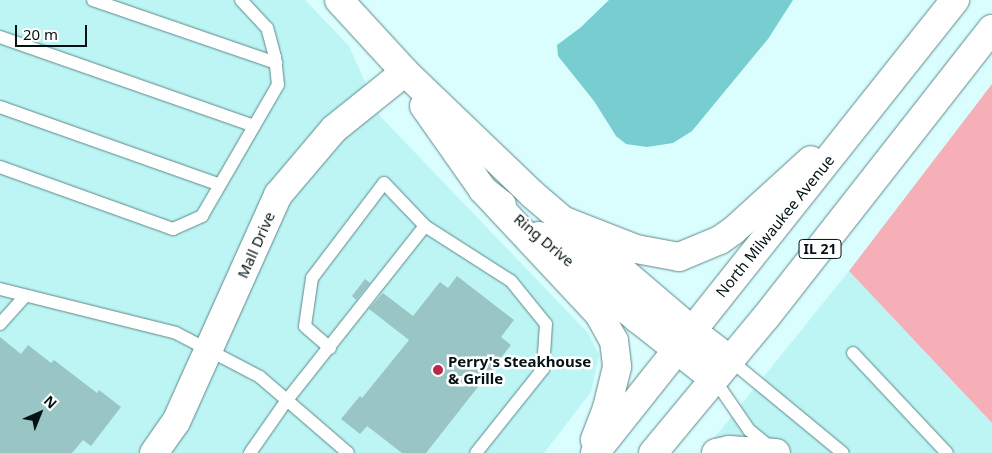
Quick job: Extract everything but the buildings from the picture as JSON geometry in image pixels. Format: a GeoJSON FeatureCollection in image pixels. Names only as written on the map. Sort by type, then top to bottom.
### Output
{"type":"FeatureCollection","features":[{"type":"Feature","properties":{"kind":"main road","name":"Ring Drive"},"geometry":{"type":"LineString","coordinates":[[339,0],[405,72],[562,220],[684,340]]}},
{"type":"Feature","properties":{"kind":"main road","name":"North Milwaukee Avenue"},"geometry":{"type":"LineString","coordinates":[[594,453],[955,0]]}},
{"type":"Feature","properties":{"kind":"main road","name":"IL 21"},"geometry":{"type":"LineString","coordinates":[[653,453],[766,317],[992,29]]}},
{"type":"Feature","properties":{"kind":"main road","name":"Ring Drive"},"geometry":{"type":"LineString","coordinates":[[405,72],[428,114],[483,190],[722,369]]}},
{"type":"Feature","properties":{"kind":"main road","name":"Mall Drive"},"geometry":{"type":"LineString","coordinates":[[154,453],[176,422],[278,195],[334,129],[405,72]]}},
{"type":"Feature","properties":{"kind":"main road"},"geometry":{"type":"LineString","coordinates":[[562,220],[636,249],[679,256],[720,240],[733,230],[870,107]]}},
{"type":"Feature","properties":{"kind":"main road"},"geometry":{"type":"LineString","coordinates":[[483,190],[598,314],[614,341],[617,367],[607,408],[594,445],[588,453]]}},
{"type":"Feature","properties":{"kind":"main road"},"geometry":{"type":"LineString","coordinates":[[716,453],[729,450],[776,453]]}},
{"type":"Feature","properties":{"kind":"lane"},"geometry":{"type":"LineString","coordinates":[[93,0],[276,63]]}},
{"type":"Feature","properties":{"kind":"lane"},"geometry":{"type":"LineString","coordinates":[[0,167],[173,229],[202,216],[278,84],[276,63],[267,28],[241,0]]}},
{"type":"Feature","properties":{"kind":"lane"},"geometry":{"type":"LineString","coordinates":[[0,37],[254,126]]}},
{"type":"Feature","properties":{"kind":"lane"},"geometry":{"type":"LineString","coordinates":[[0,107],[220,184]]}},
{"type":"Feature","properties":{"kind":"lane"},"geometry":{"type":"LineString","coordinates":[[330,348],[304,326],[312,278],[384,183],[425,226],[511,281],[546,324],[543,369],[476,453]]}},
{"type":"Feature","properties":{"kind":"lane"},"geometry":{"type":"LineString","coordinates":[[250,453],[287,400],[425,226]]}},
{"type":"Feature","properties":{"kind":"lane"},"geometry":{"type":"LineString","coordinates":[[0,289],[176,333],[260,377],[348,453]]}},
{"type":"Feature","properties":{"kind":"lane"},"geometry":{"type":"LineString","coordinates":[[0,324],[24,296]]}},
{"type":"Feature","properties":{"kind":"lane"},"geometry":{"type":"LineString","coordinates":[[853,353],[946,453]]}},
{"type":"Feature","properties":{"kind":"lane"},"geometry":{"type":"LineString","coordinates":[[722,369],[749,430],[776,453]]}},
{"type":"Feature","properties":{"kind":"lane"},"geometry":{"type":"LineString","coordinates":[[722,369],[843,453]]}},
{"type":"Feature","properties":{"kind":"shaded area"},"geometry":{"type":"Polygon","coordinates":[[[0,0],[305,0],[349,46],[380,116],[588,333],[599,355],[591,392],[544,453],[0,453],[0,0]]]}},
{"type":"Feature","properties":{"kind":"shaded area"},"geometry":{"type":"Polygon","coordinates":[[[609,0],[793,0],[768,39],[692,131],[673,143],[647,147],[626,144],[616,136],[594,101],[558,56],[557,45],[580,28],[609,0]]]}},
{"type":"Feature","properties":{"kind":"shaded area"},"geometry":{"type":"Polygon","coordinates":[[[992,84],[992,423],[849,271],[992,84]]]}},
{"type":"Feature","properties":{"kind":"shaded area"},"geometry":{"type":"Polygon","coordinates":[[[849,271],[992,423],[992,453],[702,453],[849,271]]]}},
{"type":"Feature","properties":{"kind":"place","name":"Perry's Steakhouse & Grille"},"geometry":{"type":"Point","coordinates":[438,370]}}]}
